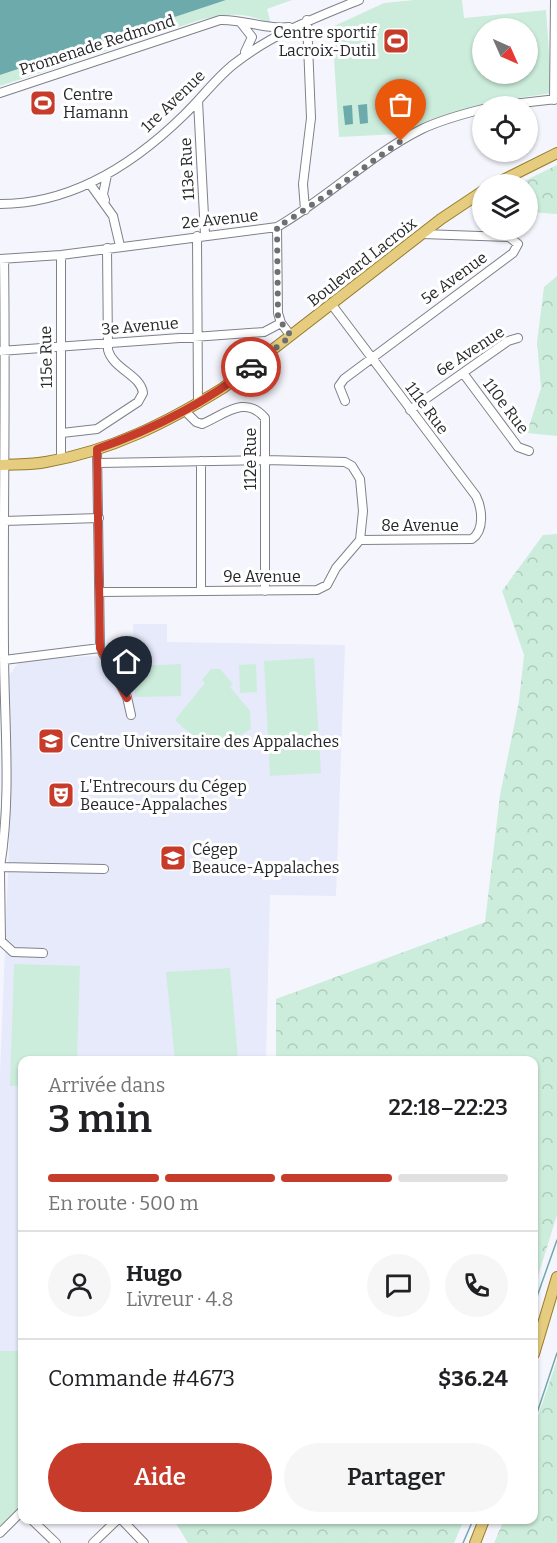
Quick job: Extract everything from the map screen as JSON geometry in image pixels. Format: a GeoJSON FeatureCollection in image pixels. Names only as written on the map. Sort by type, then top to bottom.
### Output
{"type":"FeatureCollection","features":[{"type":"Feature","properties":{"kind":"main road"},"geometry":{"type":"LineString","coordinates":[[515,174],[557,153]]}},
{"type":"Feature","properties":{"kind":"main road","name":"Boulevard Lacroix"},"geometry":{"type":"LineString","coordinates":[[2,465],[32,464],[62,459],[97,449],[145,432],[186,412],[291,336],[422,234],[472,199]]}},
{"type":"Feature","properties":{"kind":"main road"},"geometry":{"type":"LineString","coordinates":[[538,1341],[557,1277]]}},
{"type":"Feature","properties":{"kind":"main road"},"geometry":{"type":"LineString","coordinates":[[474,1543],[482,1524]]}},
{"type":"Feature","properties":{"kind":"street","name":"1re Avenue"},"geometry":{"type":"LineString","coordinates":[[0,204],[49,198],[90,184],[107,175],[153,143],[232,65],[292,26],[359,0]]}},
{"type":"Feature","properties":{"kind":"street"},"geometry":{"type":"LineString","coordinates":[[538,102],[556,100],[555,0]]}},
{"type":"Feature","properties":{"kind":"street"},"geometry":{"type":"LineString","coordinates":[[305,210],[303,184],[311,118],[307,20]]}},
{"type":"Feature","properties":{"kind":"street"},"geometry":{"type":"LineString","coordinates":[[232,65],[251,42],[249,31],[239,21]]}},
{"type":"Feature","properties":{"kind":"street","name":"Promenade Redmond"},"geometry":{"type":"LineString","coordinates":[[0,93],[210,23],[239,21],[269,28],[292,26]]}},
{"type":"Feature","properties":{"kind":"street","name":"113e Rue"},"geometry":{"type":"LineString","coordinates":[[198,101],[201,236],[197,336],[198,404]]}},
{"type":"Feature","properties":{"kind":"street","name":"2e Avenue"},"geometry":{"type":"LineString","coordinates":[[2,259],[61,255],[277,227],[423,129],[472,113]]}},
{"type":"Feature","properties":{"kind":"street"},"geometry":{"type":"LineString","coordinates":[[107,175],[103,194],[117,227],[120,246]]}},
{"type":"Feature","properties":{"kind":"street"},"geometry":{"type":"LineString","coordinates":[[90,184],[106,203]]}},
{"type":"Feature","properties":{"kind":"street"},"geometry":{"type":"LineString","coordinates":[[277,227],[278,313],[281,323],[291,336]]}},
{"type":"Feature","properties":{"kind":"street","name":"5e Avenue"},"geometry":{"type":"LineString","coordinates":[[345,401],[339,386],[341,382],[513,254],[518,244],[509,237],[422,234]]}},
{"type":"Feature","properties":{"kind":"street"},"geometry":{"type":"LineString","coordinates":[[62,433],[97,429],[141,397],[142,388],[115,363],[107,345],[106,248]]}},
{"type":"Feature","properties":{"kind":"street","name":"115e Rue"},"geometry":{"type":"LineString","coordinates":[[61,255],[62,459]]}},
{"type":"Feature","properties":{"kind":"street"},"geometry":{"type":"LineString","coordinates":[[2,259],[3,688],[7,740],[4,832],[0,867],[104,869]]}},
{"type":"Feature","properties":{"kind":"street","name":"111e Rue"},"geometry":{"type":"LineString","coordinates":[[332,305],[479,502],[481,518],[478,535]]}},
{"type":"Feature","properties":{"kind":"street","name":"3e Avenue"},"geometry":{"type":"LineString","coordinates":[[3,351],[264,332],[281,323]]}},
{"type":"Feature","properties":{"kind":"street","name":"6e Avenue"},"geometry":{"type":"LineString","coordinates":[[410,410],[508,340],[518,338]]}},
{"type":"Feature","properties":{"kind":"street","name":"110e Rue"},"geometry":{"type":"LineString","coordinates":[[463,373],[518,447],[529,451]]}},
{"type":"Feature","properties":{"kind":"street","name":"112e Rue"},"geometry":{"type":"LineString","coordinates":[[186,412],[196,422],[202,424],[240,406],[249,407],[259,412],[266,424],[265,591]]}},
{"type":"Feature","properties":{"kind":"street"},"geometry":{"type":"LineString","coordinates":[[97,449],[100,648],[127,698],[131,714]]}},
{"type":"Feature","properties":{"kind":"street"},"geometry":{"type":"LineString","coordinates":[[99,463],[201,460],[345,462],[357,472],[362,488],[360,540]]}},
{"type":"Feature","properties":{"kind":"street"},"geometry":{"type":"LineString","coordinates":[[201,460],[201,591]]}},
{"type":"Feature","properties":{"kind":"street"},"geometry":{"type":"LineString","coordinates":[[4,521],[99,518]]}},
{"type":"Feature","properties":{"kind":"street","name":"8e Avenue"},"geometry":{"type":"LineString","coordinates":[[360,540],[466,540],[478,535]]}},
{"type":"Feature","properties":{"kind":"street","name":"9e Avenue"},"geometry":{"type":"LineString","coordinates":[[99,592],[308,591],[322,587],[360,540]]}},
{"type":"Feature","properties":{"kind":"street"},"geometry":{"type":"LineString","coordinates":[[4,660],[100,648]]}},
{"type":"Feature","properties":{"kind":"street"},"geometry":{"type":"LineString","coordinates":[[0,873],[1,941],[13,952],[43,953]]}},
{"type":"Feature","properties":{"kind":"street"},"geometry":{"type":"LineString","coordinates":[[0,1533],[18,1515]]}},
{"type":"Feature","properties":{"kind":"street"},"geometry":{"type":"LineString","coordinates":[[36,1524],[56,1543]]}},
{"type":"Feature","properties":{"kind":"street"},"geometry":{"type":"LineString","coordinates":[[93,1543],[113,1524]]}},
{"type":"Feature","properties":{"kind":"street"},"geometry":{"type":"LineString","coordinates":[[126,1524],[144,1543]]}},
{"type":"Feature","properties":{"kind":"shaded area","name":"Cégep Beauce-Appalaches"},"geometry":{"type":"Polygon","coordinates":[[[133,624],[167,624],[167,642],[345,645],[336,896],[270,895],[266,1056],[18,1056],[18,1351],[0,1351],[0,1073],[10,822],[8,677],[18,663],[29,660],[92,656],[134,660],[133,624]]]}},
{"type":"Feature","properties":{"kind":"green space"},"geometry":{"type":"Polygon","coordinates":[[[226,0],[292,0],[267,9],[271,24],[244,15],[200,20],[0,86],[0,75],[226,0]]]}},
{"type":"Feature","properties":{"kind":"green space"},"geometry":{"type":"Polygon","coordinates":[[[414,0],[462,0],[464,18],[546,10],[552,93],[532,96],[472,96],[472,109],[399,134],[339,137],[332,27],[384,3],[414,0]]]}},
{"type":"Feature","properties":{"kind":"green space"},"geometry":{"type":"Polygon","coordinates":[[[557,165],[557,214],[538,213],[538,174],[557,165]]]}},
{"type":"Feature","properties":{"kind":"green space"},"geometry":{"type":"Polygon","coordinates":[[[557,276],[557,436],[527,433],[541,388],[537,342],[544,287],[557,276]]]}},
{"type":"Feature","properties":{"kind":"green space"},"geometry":{"type":"Polygon","coordinates":[[[557,534],[557,1215],[538,1276],[538,1056],[276,1056],[276,999],[485,922],[500,795],[519,701],[524,655],[502,591],[543,535],[557,534]]]}},
{"type":"Feature","properties":{"kind":"green space"},"geometry":{"type":"Polygon","coordinates":[[[314,658],[321,773],[270,776],[264,661],[314,658]]]}},
{"type":"Feature","properties":{"kind":"green space"},"geometry":{"type":"Polygon","coordinates":[[[181,664],[181,696],[135,697],[135,666],[181,664]]]}},
{"type":"Feature","properties":{"kind":"green space"},"geometry":{"type":"Polygon","coordinates":[[[256,664],[257,692],[240,693],[239,665],[256,664]]]}},
{"type":"Feature","properties":{"kind":"green space"},"geometry":{"type":"Polygon","coordinates":[[[211,669],[220,669],[233,684],[230,687],[250,711],[251,729],[230,740],[220,742],[202,740],[193,736],[175,720],[205,683],[202,680],[211,669]]]}},
{"type":"Feature","properties":{"kind":"green space"},"geometry":{"type":"Polygon","coordinates":[[[14,964],[80,966],[77,1056],[18,1056],[18,1086],[10,1086],[14,964]]]}},
{"type":"Feature","properties":{"kind":"green space"},"geometry":{"type":"Polygon","coordinates":[[[230,968],[238,1056],[175,1056],[166,972],[230,968]]]}},
{"type":"Feature","properties":{"kind":"green space"},"geometry":{"type":"Polygon","coordinates":[[[0,1351],[18,1351],[18,1509],[0,1526],[0,1351]]]}},
{"type":"Feature","properties":{"kind":"green space"},"geometry":{"type":"Polygon","coordinates":[[[557,1360],[557,1543],[494,1543],[502,1524],[538,1524],[538,1416],[557,1360]]]}},
{"type":"Feature","properties":{"kind":"green space"},"geometry":{"type":"Polygon","coordinates":[[[176,1524],[462,1524],[454,1543],[188,1543],[176,1524]]]}},
{"type":"Feature","properties":{"kind":"water"},"geometry":{"type":"Polygon","coordinates":[[[0,0],[226,0],[0,75],[0,0]]]}},
{"type":"Feature","properties":{"kind":"water"},"geometry":{"type":"Polygon","coordinates":[[[367,104],[368,123],[360,124],[358,105],[367,104]]]}},
{"type":"Feature","properties":{"kind":"water"},"geometry":{"type":"Polygon","coordinates":[[[352,105],[353,124],[345,125],[343,106],[352,105]]]}},
{"type":"Feature","properties":{"kind":"waterway"},"geometry":{"type":"LineString","coordinates":[[538,1294],[557,1240]]}},
{"type":"Feature","properties":{"kind":"waterway"},"geometry":{"type":"LineString","coordinates":[[538,1410],[557,1353]]}},
{"type":"Feature","properties":{"kind":"waterway"},"geometry":{"type":"LineString","coordinates":[[463,1543],[471,1524]]}},
{"type":"Feature","properties":{"kind":"way so far"},"geometry":{"type":"LineString","coordinates":[[251,367],[291,336],[278,318],[277,227],[305,210],[401,141]]}},
{"type":"Feature","properties":{"kind":"place","name":"Centre sportif Lacroix-Dutil"},"geometry":{"type":"Point","coordinates":[396,41]}},
{"type":"Feature","properties":{"kind":"place","name":"Centre Hamann"},"geometry":{"type":"Point","coordinates":[43,103]}},
{"type":"Feature","properties":{"kind":"place","name":"Centre Universitaire des Appalaches"},"geometry":{"type":"Point","coordinates":[51,741]}},
{"type":"Feature","properties":{"kind":"place","name":"L'Entrecours du Cégep Beauce-Appalaches"},"geometry":{"type":"Point","coordinates":[61,795]}},
{"type":"Feature","properties":{"kind":"place","name":"Cégep Beauce-Appalaches"},"geometry":{"type":"Point","coordinates":[173,858]}},
{"type":"Feature","properties":{"kind":"route"},"geometry":{"type":"LineString","coordinates":[[127,698],[100,648],[99,457],[97,449],[129,438],[186,412],[224,388],[251,367]]}}]}
